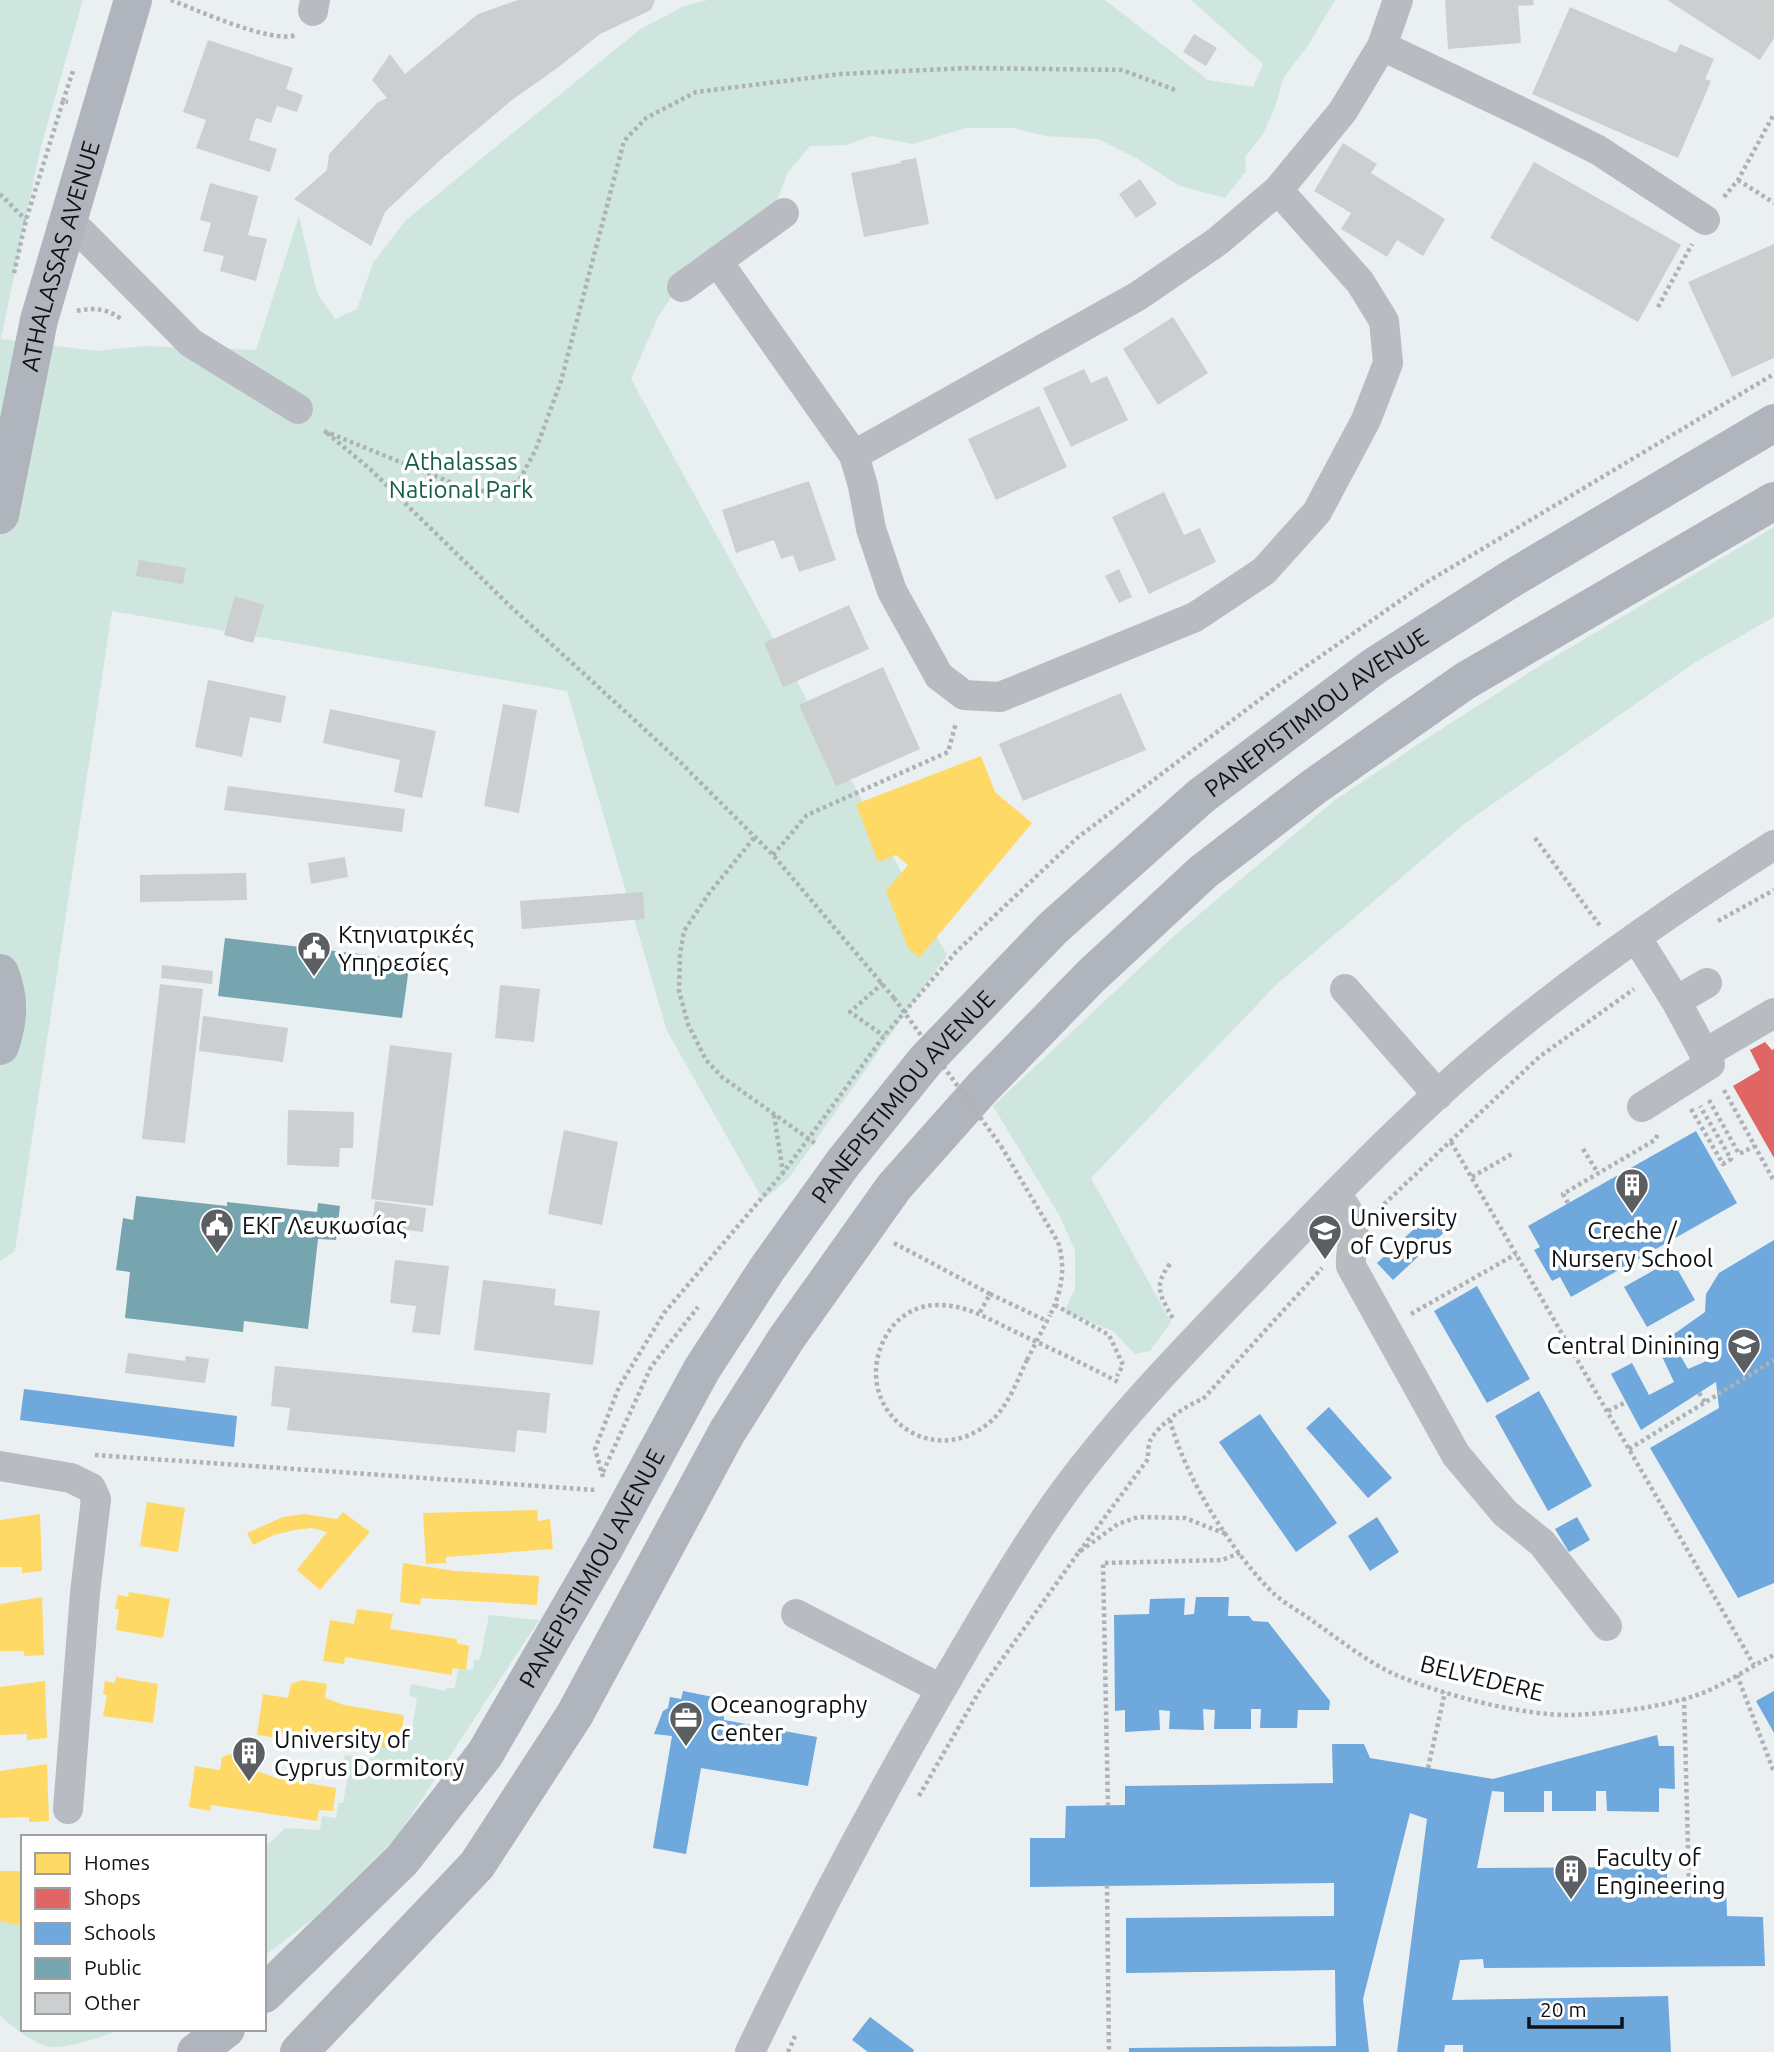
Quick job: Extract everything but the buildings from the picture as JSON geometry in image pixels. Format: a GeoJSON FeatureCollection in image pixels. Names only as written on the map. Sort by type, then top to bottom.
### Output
{"type":"FeatureCollection","features":[{"type":"Feature","properties":{"kind":"main road","name":"ATHALASSAS AVENUE"},"geometry":{"type":"LineString","coordinates":[[0,514],[39,320],[133,0]]}},
{"type":"Feature","properties":{"kind":"main road","name":"PANEPISTIMIOU AVENUE"},"geometry":{"type":"LineString","coordinates":[[266,1992],[401,1860],[485,1754],[605,1547],[702,1369],[767,1269],[843,1163],[926,1060],[1054,928],[1201,796],[1376,665],[1514,577],[1774,422]]}},
{"type":"Feature","properties":{"kind":"main road","name":"PANEPISTIMIOU AVENUE"},"geometry":{"type":"LineString","coordinates":[[299,2052],[477,1865],[575,1714],[727,1432],[786,1339],[894,1187],[982,1088],[1090,977],[1203,872],[1315,786],[1465,681],[1774,501]]}},
{"type":"Feature","properties":{"kind":"main road"},"geometry":{"type":"LineString","coordinates":[[0,973],[5,985],[8,1007],[6,1028],[0,1046]]}},
{"type":"Feature","properties":{"kind":"main road"},"geometry":{"type":"LineString","coordinates":[[197,2052],[223,2031]]}},
{"type":"Feature","properties":{"kind":"street"},"geometry":{"type":"LineString","coordinates":[[854,456],[1138,296],[1218,241],[1278,190],[1343,111],[1382,46],[1398,0]]}},
{"type":"Feature","properties":{"kind":"street"},"geometry":{"type":"LineString","coordinates":[[1382,46],[1598,150],[1705,220]]}},
{"type":"Feature","properties":{"kind":"street"},"geometry":{"type":"LineString","coordinates":[[718,262],[854,456],[863,485],[871,529],[892,591],[939,676],[964,695],[1000,697],[1195,617],[1264,571],[1317,512],[1366,420],[1388,363],[1384,321],[1360,282],[1278,190]]}},
{"type":"Feature","properties":{"kind":"street"},"geometry":{"type":"LineString","coordinates":[[682,287],[784,213]]}},
{"type":"Feature","properties":{"kind":"street"},"geometry":{"type":"LineString","coordinates":[[66,226],[81,232],[191,343],[298,409]]}},
{"type":"Feature","properties":{"kind":"street"},"geometry":{"type":"LineString","coordinates":[[750,2052],[791,1965],[941,1689],[1056,1504],[1119,1421],[1335,1194],[1468,1068],[1580,978],[1636,937],[1774,845]]}},
{"type":"Feature","properties":{"kind":"street"},"geometry":{"type":"LineString","coordinates":[[1636,937],[1676,1001],[1712,1068]]}},
{"type":"Feature","properties":{"kind":"street"},"geometry":{"type":"LineString","coordinates":[[1676,1001],[1707,983]]}},
{"type":"Feature","properties":{"kind":"street"},"geometry":{"type":"LineString","coordinates":[[1349,986],[1442,1092]]}},
{"type":"Feature","properties":{"kind":"street"},"geometry":{"type":"LineString","coordinates":[[1651,1119],[1774,1013]]}},
{"type":"Feature","properties":{"kind":"street"},"geometry":{"type":"LineString","coordinates":[[1335,1194],[1348,1209],[1354,1236],[1349,1252],[1351,1266],[1456,1455],[1505,1513],[1542,1543],[1607,1626]]}},
{"type":"Feature","properties":{"kind":"street"},"geometry":{"type":"LineString","coordinates":[[0,1466],[71,1478],[91,1488],[96,1499],[85,1593],[68,1809]]}},
{"type":"Feature","properties":{"kind":"street"},"geometry":{"type":"LineString","coordinates":[[796,1614],[941,1689]]}},
{"type":"Feature","properties":{"kind":"path"},"geometry":{"type":"LineString","coordinates":[[171,0],[259,33],[288,38],[305,32],[314,6]]}},
{"type":"Feature","properties":{"kind":"path"},"geometry":{"type":"LineString","coordinates":[[324,431],[452,483],[478,490],[491,493],[507,488],[520,479],[537,449],[561,381],[624,141],[646,118],[696,92],[841,74],[968,68],[1122,71],[1178,91]]}},
{"type":"Feature","properties":{"kind":"path"},"geometry":{"type":"LineString","coordinates":[[1738,180],[1774,203]]}},
{"type":"Feature","properties":{"kind":"path"},"geometry":{"type":"LineString","coordinates":[[0,194],[26,220]]}},
{"type":"Feature","properties":{"kind":"path"},"geometry":{"type":"LineString","coordinates":[[39,320],[91,308],[111,312],[130,326]]}},
{"type":"Feature","properties":{"kind":"path"},"geometry":{"type":"LineString","coordinates":[[298,409],[369,468],[513,608],[677,759],[774,855],[894,998],[1001,1146],[1058,1242],[1063,1270],[1055,1306],[1046,1321],[1027,1360],[1010,1397],[990,1422],[967,1436],[935,1441],[904,1429],[883,1406],[875,1376],[880,1346],[896,1321],[914,1309],[937,1304],[968,1309],[979,1314],[1115,1380],[1143,1396]]}},
{"type":"Feature","properties":{"kind":"path"},"geometry":{"type":"LineString","coordinates":[[774,855],[807,816],[948,752],[964,695]]}},
{"type":"Feature","properties":{"kind":"path"},"geometry":{"type":"LineString","coordinates":[[754,838],[710,892],[684,931],[679,991],[688,1024],[706,1060],[722,1077],[843,1163]]}},
{"type":"Feature","properties":{"kind":"path"},"geometry":{"type":"LineString","coordinates":[[1535,838],[1606,933]]}},
{"type":"Feature","properties":{"kind":"path"},"geometry":{"type":"LineString","coordinates":[[1708,926],[1774,890]]}},
{"type":"Feature","properties":{"kind":"path"},"geometry":{"type":"LineString","coordinates":[[883,984],[850,1013],[884,1036]]}},
{"type":"Feature","properties":{"kind":"path"},"geometry":{"type":"LineString","coordinates":[[919,1797],[980,1690],[1148,1459],[1150,1441],[1188,1404],[1203,1399],[1354,1236],[1539,1057],[1638,986]]}},
{"type":"Feature","properties":{"kind":"path"},"geometry":{"type":"LineString","coordinates":[[1712,1068],[1774,1181]]}},
{"type":"Feature","properties":{"kind":"path"},"geometry":{"type":"LineString","coordinates":[[1690,1108],[1723,1164],[1731,1159],[1699,1103],[1708,1099],[1740,1154],[1755,1146]]}},
{"type":"Feature","properties":{"kind":"path"},"geometry":{"type":"LineString","coordinates":[[773,1114],[783,1173]]}},
{"type":"Feature","properties":{"kind":"path"},"geometry":{"type":"LineString","coordinates":[[1568,1203],[1563,1194],[1655,1140],[1651,1119]]}},
{"type":"Feature","properties":{"kind":"path"},"geometry":{"type":"LineString","coordinates":[[1451,1142],[1754,1665]]}},
{"type":"Feature","properties":{"kind":"path"},"geometry":{"type":"LineString","coordinates":[[1583,1149],[1598,1173]]}},
{"type":"Feature","properties":{"kind":"path"},"geometry":{"type":"LineString","coordinates":[[1472,1177],[1512,1154]]}},
{"type":"Feature","properties":{"kind":"path"},"geometry":{"type":"LineString","coordinates":[[865,1228],[1046,1321]]}},
{"type":"Feature","properties":{"kind":"path"},"geometry":{"type":"LineString","coordinates":[[1386,1328],[1516,1254]]}},
{"type":"Feature","properties":{"kind":"path"},"geometry":{"type":"LineString","coordinates":[[979,1314],[990,1294]]}},
{"type":"Feature","properties":{"kind":"path"},"geometry":{"type":"LineString","coordinates":[[1055,1306],[1109,1335],[1123,1365],[1115,1380]]}},
{"type":"Feature","properties":{"kind":"path"},"geometry":{"type":"LineString","coordinates":[[1629,1449],[1774,1360]]}},
{"type":"Feature","properties":{"kind":"path"},"geometry":{"type":"LineString","coordinates":[[1699,1393],[1705,1402]]}},
{"type":"Feature","properties":{"kind":"path"},"geometry":{"type":"LineString","coordinates":[[1608,1411],[1626,1402]]}},
{"type":"Feature","properties":{"kind":"path","name":"BELVEDERE"},"geometry":{"type":"LineString","coordinates":[[1170,1419],[1178,1449],[1210,1509],[1240,1553],[1272,1592],[1355,1651],[1393,1673],[1445,1692],[1530,1712],[1572,1715],[1606,1712],[1694,1696],[1774,1655]]}},
{"type":"Feature","properties":{"kind":"path"},"geometry":{"type":"LineString","coordinates":[[82,1454],[604,1490]]}},
{"type":"Feature","properties":{"kind":"path"},"geometry":{"type":"LineString","coordinates":[[1079,1552],[1118,1524],[1138,1517],[1185,1518],[1228,1535]]}},
{"type":"Feature","properties":{"kind":"path"},"geometry":{"type":"LineString","coordinates":[[1108,1806],[1103,1563],[1222,1560],[1240,1553]]}},
{"type":"Feature","properties":{"kind":"path"},"geometry":{"type":"LineString","coordinates":[[1737,1675],[1774,1772]]}},
{"type":"Feature","properties":{"kind":"path"},"geometry":{"type":"LineString","coordinates":[[1428,1768],[1445,1692]]}},
{"type":"Feature","properties":{"kind":"path"},"geometry":{"type":"LineString","coordinates":[[1684,1698],[1689,1886]]}},
{"type":"Feature","properties":{"kind":"path"},"geometry":{"type":"LineString","coordinates":[[1107,1885],[1109,2052]]}},
{"type":"Feature","properties":{"kind":"path"},"geometry":{"type":"LineString","coordinates":[[788,2052],[799,2027]]}},
{"type":"Feature","properties":{"kind":"green space","name":"Athalassas National Park"},"geometry":{"type":"Polygon","coordinates":[[[0,0],[83,0],[40,150],[1,339],[97,351],[144,346],[256,350],[299,216],[317,293],[335,319],[357,309],[373,263],[405,221],[639,30],[684,6],[708,0],[1105,0],[1208,80],[1253,87],[1263,64],[1191,0],[1335,0],[1309,44],[1284,77],[1263,134],[1245,157],[1246,171],[1225,198],[1180,186],[1136,158],[1098,139],[1045,136],[1013,128],[966,128],[913,144],[871,136],[846,145],[810,146],[788,172],[770,219],[690,270],[659,315],[631,379],[947,955],[788,1179],[763,1200],[667,1031],[567,691],[112,611],[15,1251],[0,1261],[0,0]]]}},
{"type":"Feature","properties":{"kind":"green space"},"geometry":{"type":"Polygon","coordinates":[[[1774,527],[1774,617],[1694,663],[1464,824],[1277,984],[1091,1178],[1171,1322],[1150,1351],[1135,1354],[1113,1331],[1064,1312],[1075,1289],[1075,1250],[1059,1215],[993,1106],[1176,934],[1335,800],[1549,660],[1774,527]]]}},
{"type":"Feature","properties":{"kind":"green space"},"geometry":{"type":"Polygon","coordinates":[[[489,1615],[539,1620],[397,1837],[313,1919],[266,1954],[266,1846],[285,1828],[320,1830],[322,1816],[336,1818],[338,1803],[343,1803],[349,1771],[342,1769],[345,1755],[374,1759],[376,1741],[403,1745],[406,1729],[412,1729],[417,1698],[409,1695],[411,1684],[446,1691],[447,1688],[455,1688],[458,1669],[473,1670],[474,1660],[480,1660],[489,1615]]]}},
{"type":"Feature","properties":{"kind":"green space"},"geometry":{"type":"Polygon","coordinates":[[[0,1913],[21,1914],[21,2031],[116,2031],[78,2043],[52,2047],[32,2040],[0,2015],[0,1913]]]}},
{"type":"Feature","properties":{"kind":"place","name":"Κτηνιατρικές Υπηρεσίες"},"geometry":{"type":"Point","coordinates":[314,978]}},
{"type":"Feature","properties":{"kind":"place","name":"Creche / Nursery School"},"geometry":{"type":"Point","coordinates":[1632,1215]}},
{"type":"Feature","properties":{"kind":"place","name":"ΕΚΓ Λευκωσίας"},"geometry":{"type":"Point","coordinates":[217,1255]}},
{"type":"Feature","properties":{"kind":"place","name":"University of Cyprus"},"geometry":{"type":"Point","coordinates":[1325,1261]}},
{"type":"Feature","properties":{"kind":"place","name":"Central Dinining"},"geometry":{"type":"Point","coordinates":[1744,1375]}},
{"type":"Feature","properties":{"kind":"place","name":"Oceanography Center"},"geometry":{"type":"Point","coordinates":[686,1748]}},
{"type":"Feature","properties":{"kind":"place","name":"University of Cyprus Dormitory"},"geometry":{"type":"Point","coordinates":[249,1783]}},
{"type":"Feature","properties":{"kind":"place","name":"Faculty of Engineering"},"geometry":{"type":"Point","coordinates":[1571,1901]}}]}
